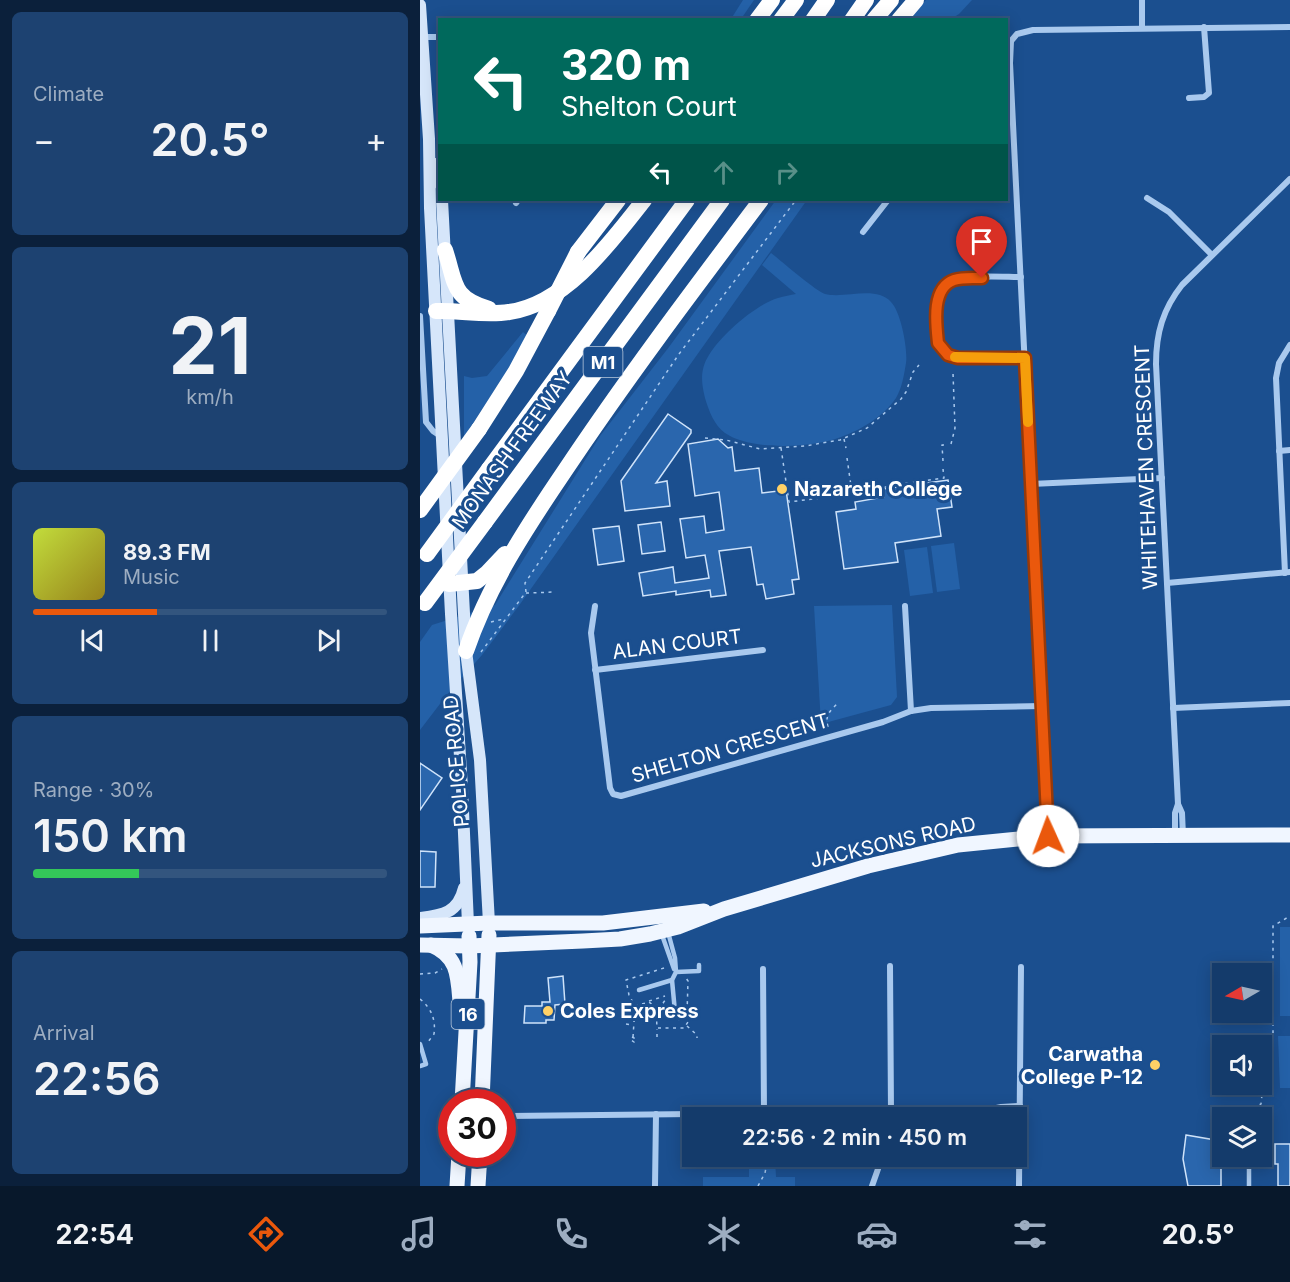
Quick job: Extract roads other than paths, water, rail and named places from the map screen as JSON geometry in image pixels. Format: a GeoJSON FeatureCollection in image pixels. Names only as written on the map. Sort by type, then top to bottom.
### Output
{"type":"FeatureCollection","features":[{"type":"Feature","properties":{"kind":"highway"},"geometry":{"type":"LineString","coordinates":[[758,18],[772,0]]}},
{"type":"Feature","properties":{"kind":"highway"},"geometry":{"type":"LineString","coordinates":[[782,18],[796,0]]}},
{"type":"Feature","properties":{"kind":"highway"},"geometry":{"type":"LineString","coordinates":[[814,18],[827,0]]}},
{"type":"Feature","properties":{"kind":"highway"},"geometry":{"type":"LineString","coordinates":[[853,18],[866,0]]}},
{"type":"Feature","properties":{"kind":"highway"},"geometry":{"type":"LineString","coordinates":[[876,18],[891,0]]}},
{"type":"Feature","properties":{"kind":"highway"},"geometry":{"type":"LineString","coordinates":[[901,18],[916,0]]}},
{"type":"Feature","properties":{"kind":"highway"},"geometry":{"type":"LineString","coordinates":[[420,510],[479,429],[516,371],[578,252],[617,201]]}},
{"type":"Feature","properties":{"kind":"highway"},"geometry":{"type":"LineString","coordinates":[[435,313],[508,312],[528,308],[549,299],[610,243],[643,201]]}},
{"type":"Feature","properties":{"kind":"highway","name":"MONASH FREEWAY"},"geometry":{"type":"LineString","coordinates":[[424,559],[686,201]]}},
{"type":"Feature","properties":{"kind":"highway","name":"MONASH FREEWAY"},"geometry":{"type":"LineString","coordinates":[[422,606],[720,201]]}},
{"type":"Feature","properties":{"kind":"highway"},"geometry":{"type":"LineString","coordinates":[[471,654],[475,625],[522,535],[591,431],[760,201]]}},
{"type":"Feature","properties":{"kind":"highway"},"geometry":{"type":"LineString","coordinates":[[445,250],[459,294],[471,303],[487,309],[508,312]]}},
{"type":"Feature","properties":{"kind":"highway"},"geometry":{"type":"LineString","coordinates":[[457,583],[477,581],[522,535]]}},
{"type":"Feature","properties":{"kind":"main road","name":"POLICE ROAD"},"geometry":{"type":"LineString","coordinates":[[420,5],[425,139],[443,437],[457,583],[471,654],[480,760],[489,923],[483,1089]]}},
{"type":"Feature","properties":{"kind":"main road","name":"POLICE ROAD"},"geometry":{"type":"LineString","coordinates":[[425,139],[438,178]]}},
{"type":"Feature","properties":{"kind":"main road","name":"POLICE ROAD"},"geometry":{"type":"LineString","coordinates":[[442,201],[445,250],[435,313],[455,415],[462,789],[469,946],[463,1083],[461,1089]]}},
{"type":"Feature","properties":{"kind":"main road"},"geometry":{"type":"LineString","coordinates":[[462,789],[468,771],[468,753],[474,752],[480,760]]}},
{"type":"Feature","properties":{"kind":"main road","name":"JACKSONS ROAD"},"geometry":{"type":"LineString","coordinates":[[425,945],[469,946],[620,939],[664,930],[724,909],[868,866],[958,845],[1048,836],[1290,835]]}},
{"type":"Feature","properties":{"kind":"main road"},"geometry":{"type":"LineString","coordinates":[[420,918],[435,916],[453,908],[461,900],[466,880]]}},
{"type":"Feature","properties":{"kind":"main road","name":"JACKSONS ROAD"},"geometry":{"type":"LineString","coordinates":[[420,926],[489,923],[603,923],[724,909]]}},
{"type":"Feature","properties":{"kind":"main road"},"geometry":{"type":"LineString","coordinates":[[425,945],[444,950],[452,960],[458,978],[463,1083]]}},
{"type":"Feature","properties":{"kind":"main road"},"geometry":{"type":"LineString","coordinates":[[455,1167],[457,1186]]}},
{"type":"Feature","properties":{"kind":"main road"},"geometry":{"type":"LineString","coordinates":[[478,1186],[479,1167]]}},
{"type":"Feature","properties":{"kind":"street"},"geometry":{"type":"LineString","coordinates":[[1142,0],[1142,28]]}},
{"type":"Feature","properties":{"kind":"street"},"geometry":{"type":"LineString","coordinates":[[1189,98],[1204,97],[1209,93],[1203,27]]}},
{"type":"Feature","properties":{"kind":"street"},"geometry":{"type":"LineString","coordinates":[[1048,836],[1009,39],[1017,34],[1033,30],[1290,27]]}},
{"type":"Feature","properties":{"kind":"street"},"geometry":{"type":"LineString","coordinates":[[421,37],[438,37]]}},
{"type":"Feature","properties":{"kind":"street"},"geometry":{"type":"LineString","coordinates":[[1008,161],[1015,161]]}},
{"type":"Feature","properties":{"kind":"street","name":"WHITEHAVEN CRESCENT"},"geometry":{"type":"LineString","coordinates":[[1179,836],[1175,813],[1178,804],[1156,364],[1157,338],[1164,315],[1174,295],[1290,179]]}},
{"type":"Feature","properties":{"kind":"street"},"geometry":{"type":"LineString","coordinates":[[1147,198],[1169,212],[1212,255]]}},
{"type":"Feature","properties":{"kind":"street"},"geometry":{"type":"LineString","coordinates":[[864,232],[887,201]]}},
{"type":"Feature","properties":{"kind":"street"},"geometry":{"type":"LineString","coordinates":[[1021,277],[960,278],[948,282],[941,290],[938,300],[937,341],[948,355],[958,358],[1025,358]]}},
{"type":"Feature","properties":{"kind":"street"},"geometry":{"type":"LineString","coordinates":[[435,313],[426,422],[433,431],[443,437]]}},
{"type":"Feature","properties":{"kind":"street"},"geometry":{"type":"LineString","coordinates":[[1167,583],[1287,573],[1276,378],[1279,363],[1290,345]]}},
{"type":"Feature","properties":{"kind":"street"},"geometry":{"type":"LineString","coordinates":[[1279,451],[1290,450]]}},
{"type":"Feature","properties":{"kind":"street"},"geometry":{"type":"LineString","coordinates":[[1031,484],[1162,478]]}},
{"type":"Feature","properties":{"kind":"street","name":"SHELTON CRESCENT"},"geometry":{"type":"LineString","coordinates":[[595,606],[591,633],[610,788],[613,794],[621,796],[883,722],[911,711],[931,708],[1042,706]]}},
{"type":"Feature","properties":{"kind":"street"},"geometry":{"type":"LineString","coordinates":[[905,606],[911,711]]}},
{"type":"Feature","properties":{"kind":"street","name":"ALAN COURT"},"geometry":{"type":"LineString","coordinates":[[595,670],[763,650]]}},
{"type":"Feature","properties":{"kind":"street"},"geometry":{"type":"LineString","coordinates":[[1173,708],[1290,703]]}},
{"type":"Feature","properties":{"kind":"street"},"geometry":{"type":"LineString","coordinates":[[890,966],[891,1107]]}},
{"type":"Feature","properties":{"kind":"street"},"geometry":{"type":"LineString","coordinates":[[1001,1107],[1020,1106],[1021,967]]}},
{"type":"Feature","properties":{"kind":"street"},"geometry":{"type":"LineString","coordinates":[[764,969],[764,1107]]}},
{"type":"Feature","properties":{"kind":"street"},"geometry":{"type":"LineString","coordinates":[[655,1186],[656,1114]]}},
{"type":"Feature","properties":{"kind":"street"},"geometry":{"type":"LineString","coordinates":[[516,1116],[682,1114]]}},
{"type":"Feature","properties":{"kind":"street"},"geometry":{"type":"LineString","coordinates":[[872,1186],[878,1167]]}},
{"type":"Feature","properties":{"kind":"street"},"geometry":{"type":"LineString","coordinates":[[1019,1167],[1019,1186]]}},
{"type":"Feature","properties":{"kind":"lane"},"geometry":{"type":"LineString","coordinates":[[443,437],[450,431],[455,415]]}},
{"type":"Feature","properties":{"kind":"lane"},"geometry":{"type":"LineString","coordinates":[[664,930],[675,958],[676,972],[672,980],[675,1012],[679,1018]]}},
{"type":"Feature","properties":{"kind":"lane"},"geometry":{"type":"LineString","coordinates":[[676,972],[699,971],[699,965]]}},
{"type":"Feature","properties":{"kind":"lane"},"geometry":{"type":"LineString","coordinates":[[639,990],[672,980]]}},
{"type":"Feature","properties":{"kind":"lane"},"geometry":{"type":"LineString","coordinates":[[666,1015],[675,1012]]}},
{"type":"Feature","properties":{"kind":"lane"},"geometry":{"type":"LineString","coordinates":[[420,1066],[426,1064],[421,1045]]}},
{"type":"Feature","properties":{"kind":"lane"},"geometry":{"type":"LineString","coordinates":[[1249,1167],[1249,1186]]}},
{"type":"Feature","properties":{"kind":"place","name":"Nazareth College"},"geometry":{"type":"Point","coordinates":[782,489]}},
{"type":"Feature","properties":{"kind":"place","name":"Coles Express"},"geometry":{"type":"Point","coordinates":[548,1011]}},
{"type":"Feature","properties":{"kind":"place","name":"Carwatha College P-12"},"geometry":{"type":"Point","coordinates":[1155,1065]}}]}
